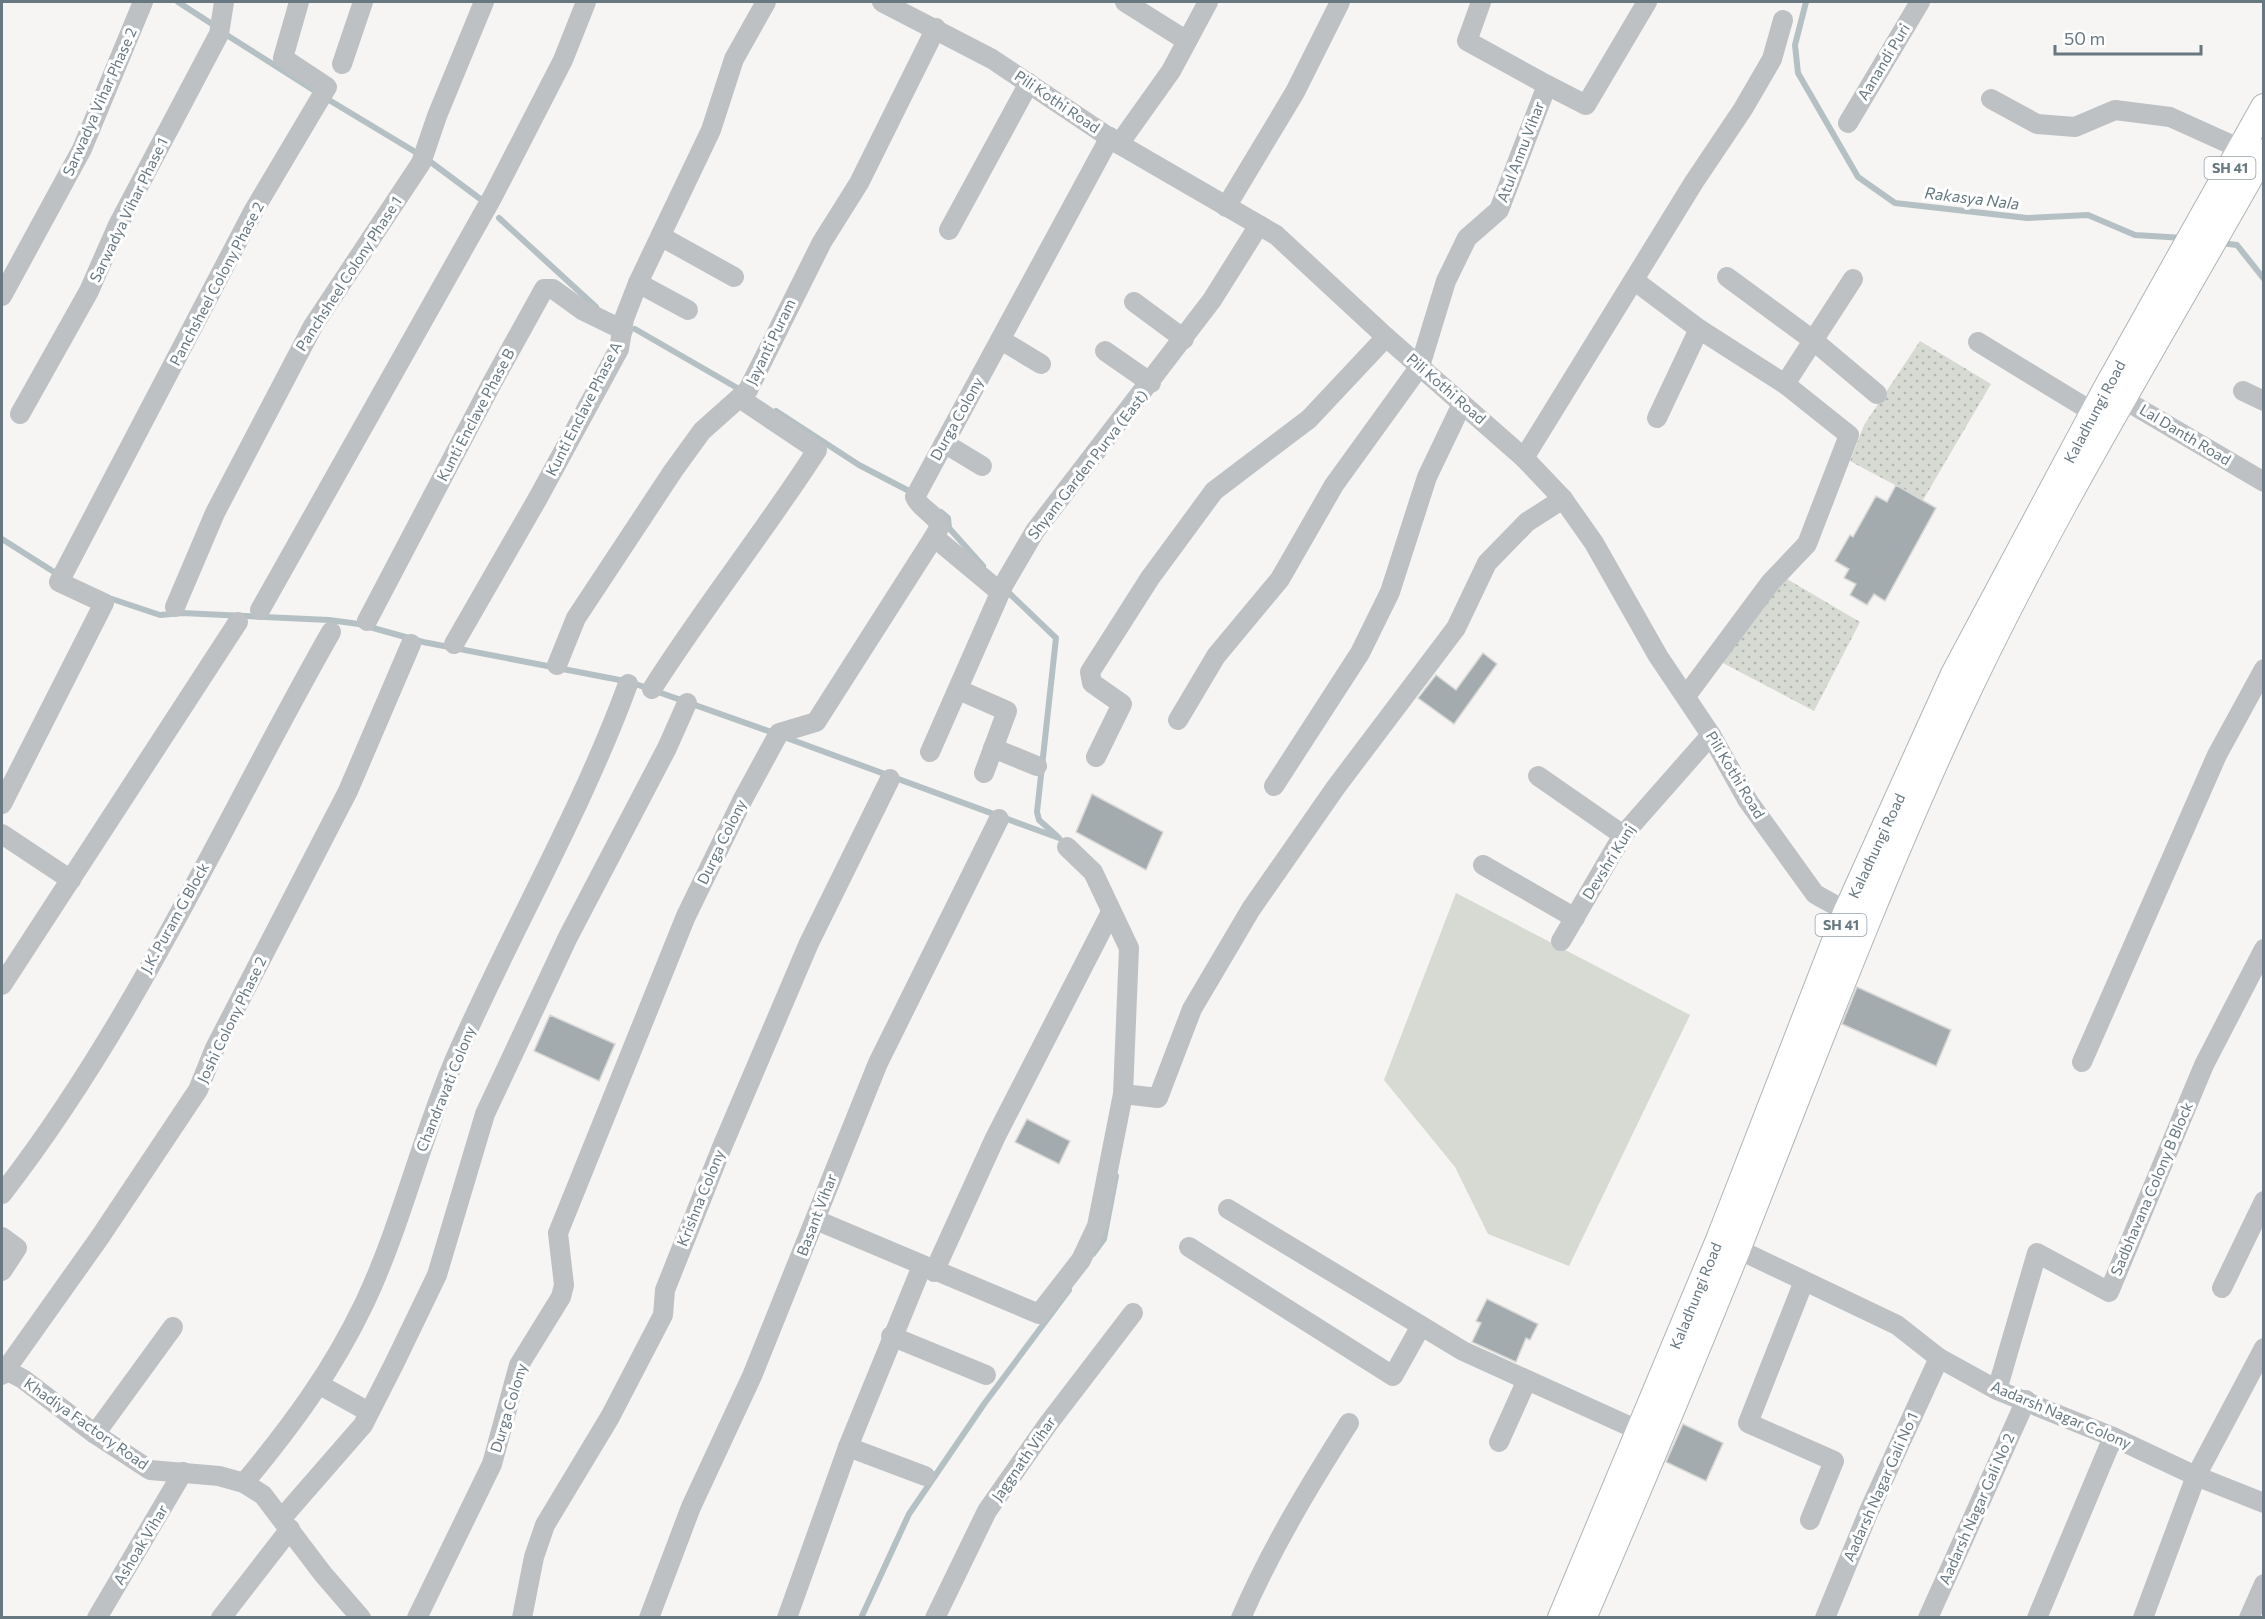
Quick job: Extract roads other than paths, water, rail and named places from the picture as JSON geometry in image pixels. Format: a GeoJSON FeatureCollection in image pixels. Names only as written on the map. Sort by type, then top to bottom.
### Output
{"type":"FeatureCollection","features":[{"type":"Feature","properties":{"kind":"main road","name":"Kaladhungi Road"},"geometry":{"type":"LineString","coordinates":[[1856,917],[2046,540],[2115,394],[2205,232],[2255,153],[2264,107]]}},
{"type":"Feature","properties":{"kind":"main road","name":"Kaladhungi Road"},"geometry":{"type":"LineString","coordinates":[[1561,1617],[1642,1445],[1728,1244],[1954,674],[2096,414],[2115,394]]}},
{"type":"Feature","properties":{"kind":"main road","name":"Kaladhungi Road"},"geometry":{"type":"LineString","coordinates":[[1583,1617],[1642,1445]]}},
{"type":"Feature","properties":{"kind":"street","name":"Sarwadya Vihar Phase 2"},"geometry":{"type":"LineString","coordinates":[[2,296],[82,149],[143,2]]}},
{"type":"Feature","properties":{"kind":"street","name":"Sarwadya Vihar Phase 1"},"geometry":{"type":"LineString","coordinates":[[20,414],[89,291],[128,206],[219,34],[224,2]]}},
{"type":"Feature","properties":{"kind":"street","name":"Panchsheel Colony Phase 2"},"geometry":{"type":"LineString","coordinates":[[2,804],[104,603],[59,582],[254,210],[327,87],[283,58],[299,2]]}},
{"type":"Feature","properties":{"kind":"street"},"geometry":{"type":"LineString","coordinates":[[342,64],[363,2]]}},
{"type":"Feature","properties":{"kind":"street","name":"Panchsheel Colony Phase 1"},"geometry":{"type":"LineString","coordinates":[[175,607],[215,513],[313,326],[421,163],[437,116],[484,2]]}},
{"type":"Feature","properties":{"kind":"street"},"geometry":{"type":"LineString","coordinates":[[260,610],[493,196],[563,60],[586,2]]}},
{"type":"Feature","properties":{"kind":"street","name":"Kunti Enclave Phase A"},"geometry":{"type":"LineString","coordinates":[[454,644],[618,349],[624,319],[638,283],[662,237],[711,130],[734,59],[766,2]]}},
{"type":"Feature","properties":{"kind":"street","name":"Pili Kothi Road"},"geometry":{"type":"LineString","coordinates":[[882,2],[936,28],[1029,83],[1114,140],[1276,235],[1386,337],[1524,458],[1563,498],[1594,543],[1658,656],[1711,735],[1748,801],[1815,894],[1856,917]]}},
{"type":"Feature","properties":{"kind":"street"},"geometry":{"type":"LineString","coordinates":[[1125,2],[1187,41]]}},
{"type":"Feature","properties":{"kind":"street","name":"Durga Colony"},"geometry":{"type":"LineString","coordinates":[[417,1617],[492,1464],[519,1365],[561,1297],[564,1285],[558,1233],[686,916],[742,798],[776,737],[790,728],[816,722],[934,537],[940,526],[938,521],[918,504],[915,497],[1000,340],[1114,140],[1171,71],[1208,2]]}},
{"type":"Feature","properties":{"kind":"street"},"geometry":{"type":"LineString","coordinates":[[1226,207],[1295,92],[1340,2]]}},
{"type":"Feature","properties":{"kind":"street","name":"Atul Annu Vihar"},"geometry":{"type":"LineString","coordinates":[[1179,720],[1216,656],[1280,579],[1334,485],[1420,366],[1446,281],[1467,238],[1499,210],[1547,85],[1467,41],[1481,2]]}},
{"type":"Feature","properties":{"kind":"street"},"geometry":{"type":"LineString","coordinates":[[1547,85],[1586,105],[1647,2]]}},
{"type":"Feature","properties":{"kind":"street","name":"Aanandi Puri"},"geometry":{"type":"LineString","coordinates":[[1848,123],[1920,2]]}},
{"type":"Feature","properties":{"kind":"street"},"geometry":{"type":"LineString","coordinates":[[1524,458],[1772,59],[1783,20]]}},
{"type":"Feature","properties":{"kind":"street","name":"Jayanti Puram"},"geometry":{"type":"LineString","coordinates":[[557,665],[576,618],[673,471],[702,431],[741,399],[822,242],[859,183],[936,28]]}},
{"type":"Feature","properties":{"kind":"street"},"geometry":{"type":"LineString","coordinates":[[949,230],[1029,83]]}},
{"type":"Feature","properties":{"kind":"street"},"geometry":{"type":"LineString","coordinates":[[1991,99],[2037,124],[2075,127],[2115,110],[2170,117],[2255,153]]}},
{"type":"Feature","properties":{"kind":"street","name":"Shyam Garden Purva (East)"},"geometry":{"type":"LineString","coordinates":[[930,752],[1000,592],[1035,531],[1184,339],[1212,300],[1259,225]]}},
{"type":"Feature","properties":{"kind":"street"},"geometry":{"type":"LineString","coordinates":[[662,237],[734,277]]}},
{"type":"Feature","properties":{"kind":"street"},"geometry":{"type":"LineString","coordinates":[[1727,278],[1814,341],[1877,394]]}},
{"type":"Feature","properties":{"kind":"street"},"geometry":{"type":"LineString","coordinates":[[1785,384],[1853,279]]}},
{"type":"Feature","properties":{"kind":"street"},"geometry":{"type":"LineString","coordinates":[[1635,281],[1699,329],[1785,384],[1849,435],[1808,544],[1770,582],[1686,696]]}},
{"type":"Feature","properties":{"kind":"street"},"geometry":{"type":"LineString","coordinates":[[638,283],[688,310]]}},
{"type":"Feature","properties":{"kind":"street","name":"Kunti Enclave Phase B"},"geometry":{"type":"LineString","coordinates":[[367,621],[544,289],[553,289],[582,310],[623,330]]}},
{"type":"Feature","properties":{"kind":"street"},"geometry":{"type":"LineString","coordinates":[[1134,302],[1184,339]]}},
{"type":"Feature","properties":{"kind":"street"},"geometry":{"type":"LineString","coordinates":[[1657,418],[1699,329]]}},
{"type":"Feature","properties":{"kind":"street"},"geometry":{"type":"LineString","coordinates":[[1096,757],[1122,704],[1092,683],[1090,672],[1150,578],[1214,491],[1309,419],[1386,337]]}},
{"type":"Feature","properties":{"kind":"street"},"geometry":{"type":"LineString","coordinates":[[1000,340],[1041,364]]}},
{"type":"Feature","properties":{"kind":"street"},"geometry":{"type":"LineString","coordinates":[[1978,342],[2096,414]]}},
{"type":"Feature","properties":{"kind":"street"},"geometry":{"type":"LineString","coordinates":[[1105,351],[1151,383]]}},
{"type":"Feature","properties":{"kind":"street"},"geometry":{"type":"LineString","coordinates":[[2243,391],[2264,401]]}},
{"type":"Feature","properties":{"kind":"street","name":"Lal Danth Road"},"geometry":{"type":"LineString","coordinates":[[2115,394],[2264,482]]}},
{"type":"Feature","properties":{"kind":"street"},"geometry":{"type":"LineString","coordinates":[[652,689],[682,641],[778,511],[818,450],[741,399]]}},
{"type":"Feature","properties":{"kind":"street"},"geometry":{"type":"LineString","coordinates":[[1274,786],[1360,653],[1390,592],[1427,477],[1462,404]]}},
{"type":"Feature","properties":{"kind":"street"},"geometry":{"type":"LineString","coordinates":[[944,443],[982,466]]}},
{"type":"Feature","properties":{"kind":"street"},"geometry":{"type":"LineString","coordinates":[[1123,1094],[1158,1098],[1192,1009],[1215,967],[1264,889],[1336,786],[1456,628],[1486,563],[1527,522],[1563,498]]}},
{"type":"Feature","properties":{"kind":"street"},"geometry":{"type":"LineString","coordinates":[[934,537],[1000,592]]}},
{"type":"Feature","properties":{"kind":"street"},"geometry":{"type":"LineString","coordinates":[[2,985],[238,622]]}},
{"type":"Feature","properties":{"kind":"street","name":"J.K. Puram G Block"},"geometry":{"type":"LineString","coordinates":[[2,1194],[48,1134],[136,988],[218,842],[269,741],[332,632]]}},
{"type":"Feature","properties":{"kind":"street","name":"Joshi Colony Phase 2"},"geometry":{"type":"LineString","coordinates":[[3,1371],[99,1238],[198,1090],[215,1048],[348,791],[411,644]]}},
{"type":"Feature","properties":{"kind":"street"},"geometry":{"type":"LineString","coordinates":[[2082,1062],[2217,755],[2264,669]]}},
{"type":"Feature","properties":{"kind":"street","name":"Chandravati Colony"},"geometry":{"type":"LineString","coordinates":[[244,1483],[320,1385],[365,1302],[395,1228],[455,1060],[606,743],[628,684]]}},
{"type":"Feature","properties":{"kind":"street"},"geometry":{"type":"LineString","coordinates":[[959,690],[1007,711],[984,772]]}},
{"type":"Feature","properties":{"kind":"street"},"geometry":{"type":"LineString","coordinates":[[221,1617],[286,1524],[363,1425],[437,1275],[485,1114],[568,937],[667,748],[687,703]]}},
{"type":"Feature","properties":{"kind":"street","name":"Devshri Kunj"},"geometry":{"type":"LineString","coordinates":[[1561,941],[1623,835],[1711,735]]}},
{"type":"Feature","properties":{"kind":"street"},"geometry":{"type":"LineString","coordinates":[[993,748],[1037,766]]}},
{"type":"Feature","properties":{"kind":"street"},"geometry":{"type":"LineString","coordinates":[[1538,776],[1623,835]]}},
{"type":"Feature","properties":{"kind":"street","name":"Krishna Colony"},"geometry":{"type":"LineString","coordinates":[[522,1617],[534,1557],[545,1526],[610,1416],[663,1315],[664,1290],[722,1146],[809,944],[890,779]]}},
{"type":"Feature","properties":{"kind":"street","name":"Basant Vihar"},"geometry":{"type":"LineString","coordinates":[[649,1617],[691,1507],[752,1376],[878,1063],[999,819]]}},
{"type":"Feature","properties":{"kind":"street"},"geometry":{"type":"LineString","coordinates":[[2,834],[71,880]]}},
{"type":"Feature","properties":{"kind":"street"},"geometry":{"type":"LineString","coordinates":[[816,1220],[1039,1314],[1081,1260],[1097,1226],[1123,1094],[1129,948],[1093,872],[1068,847]]}},
{"type":"Feature","properties":{"kind":"street"},"geometry":{"type":"LineString","coordinates":[[1483,865],[1575,918]]}},
{"type":"Feature","properties":{"kind":"street"},"geometry":{"type":"LineString","coordinates":[[787,1617],[891,1336],[928,1269],[1111,912]]}},
{"type":"Feature","properties":{"kind":"street","name":"Sadbhavana Colony B Block"},"geometry":{"type":"LineString","coordinates":[[1997,1390],[2037,1253],[2109,1292],[2204,1065],[2264,949]]}},
{"type":"Feature","properties":{"kind":"street"},"geometry":{"type":"LineString","coordinates":[[2222,1288],[2264,1201]]}},
{"type":"Feature","properties":{"kind":"street"},"geometry":{"type":"LineString","coordinates":[[1228,1209],[1463,1351],[1526,1382],[1642,1445]]}},
{"type":"Feature","properties":{"kind":"street"},"geometry":{"type":"LineString","coordinates":[[2,1238],[17,1248],[2,1271]]}},
{"type":"Feature","properties":{"kind":"street","name":"Aadarsh Nagar Colony"},"geometry":{"type":"LineString","coordinates":[[1728,1244],[1897,1325],[1939,1358],[1997,1390],[2026,1400],[2196,1476],[2264,1503]]}},
{"type":"Feature","properties":{"kind":"street"},"geometry":{"type":"LineString","coordinates":[[1189,1247],[1393,1376],[1421,1326]]}},
{"type":"Feature","properties":{"kind":"street"},"geometry":{"type":"LineString","coordinates":[[1804,1281],[1748,1423],[1834,1461],[1810,1520]]}},
{"type":"Feature","properties":{"kind":"street","name":"Jaggnath Vihar"},"geometry":{"type":"LineString","coordinates":[[934,1617],[987,1511],[1055,1415],[1133,1312]]}},
{"type":"Feature","properties":{"kind":"street"},"geometry":{"type":"LineString","coordinates":[[95,1434],[173,1327]]}},
{"type":"Feature","properties":{"kind":"street"},"geometry":{"type":"LineString","coordinates":[[891,1336],[986,1375]]}},
{"type":"Feature","properties":{"kind":"street"},"geometry":{"type":"LineString","coordinates":[[2143,1617],[2196,1476],[2264,1348]]}},
{"type":"Feature","properties":{"kind":"street","name":"Aadarsh Nagar Gali No 1"},"geometry":{"type":"LineString","coordinates":[[1825,1617],[1869,1511],[1939,1358]]}},
{"type":"Feature","properties":{"kind":"street","name":"Khadiya Factory Road"},"geometry":{"type":"LineString","coordinates":[[3,1371],[23,1379],[95,1434],[150,1470],[219,1476],[244,1483],[263,1495],[323,1574],[361,1617]]}},
{"type":"Feature","properties":{"kind":"street"},"geometry":{"type":"LineString","coordinates":[[1499,1442],[1526,1382]]}},
{"type":"Feature","properties":{"kind":"street"},"geometry":{"type":"LineString","coordinates":[[320,1385],[369,1412]]}},
{"type":"Feature","properties":{"kind":"street","name":"Aadarsh Nagar Gali No 2"},"geometry":{"type":"LineString","coordinates":[[1928,1617],[2026,1400]]}},
{"type":"Feature","properties":{"kind":"street"},"geometry":{"type":"LineString","coordinates":[[1241,1617],[1260,1574],[1310,1484],[1349,1423]]}},
{"type":"Feature","properties":{"kind":"street"},"geometry":{"type":"LineString","coordinates":[[2037,1617],[2113,1437]]}},
{"type":"Feature","properties":{"kind":"street"},"geometry":{"type":"LineString","coordinates":[[848,1447],[925,1476]]}},
{"type":"Feature","properties":{"kind":"street","name":"Ashoak Vihar"},"geometry":{"type":"LineString","coordinates":[[97,1617],[183,1472]]}},
{"type":"Feature","properties":{"kind":"street"},"geometry":{"type":"LineString","coordinates":[[2249,1617],[2264,1584]]}},
{"type":"Feature","properties":{"kind":"waterway"},"geometry":{"type":"LineString","coordinates":[[178,2],[212,24]]}},
{"type":"Feature","properties":{"kind":"waterway","name":"Rakasya Nala"},"geometry":{"type":"LineString","coordinates":[[1806,2],[1795,45],[1798,73],[1858,177],[1895,203],[2027,218],[2088,215],[2135,235],[2184,238]]}},
{"type":"Feature","properties":{"kind":"waterway"},"geometry":{"type":"LineString","coordinates":[[222,32],[315,91]]}},
{"type":"Feature","properties":{"kind":"waterway"},"geometry":{"type":"LineString","coordinates":[[329,100],[417,153]]}},
{"type":"Feature","properties":{"kind":"waterway"},"geometry":{"type":"LineString","coordinates":[[428,160],[479,198]]}},
{"type":"Feature","properties":{"kind":"waterway"},"geometry":{"type":"LineString","coordinates":[[499,218],[596,307]]}},
{"type":"Feature","properties":{"kind":"waterway","name":"Rakasya Nala"},"geometry":{"type":"LineString","coordinates":[[2221,243],[2237,245],[2264,279]]}},
{"type":"Feature","properties":{"kind":"waterway"},"geometry":{"type":"LineString","coordinates":[[635,329],[739,389]]}},
{"type":"Feature","properties":{"kind":"waterway"},"geometry":{"type":"LineString","coordinates":[[776,411],[859,465],[911,492]]}},
{"type":"Feature","properties":{"kind":"waterway"},"geometry":{"type":"LineString","coordinates":[[941,512],[948,518],[949,528],[983,566]]}},
{"type":"Feature","properties":{"kind":"waterway"},"geometry":{"type":"LineString","coordinates":[[2,539],[54,572]]}},
{"type":"Feature","properties":{"kind":"waterway"},"geometry":{"type":"LineString","coordinates":[[1007,591],[1056,638],[1037,812],[1039,820],[1057,836]]}},
{"type":"Feature","properties":{"kind":"waterway"},"geometry":{"type":"LineString","coordinates":[[106,597],[160,615],[182,613],[329,620],[359,624],[423,642],[630,682],[774,733]]}},
{"type":"Feature","properties":{"kind":"waterway"},"geometry":{"type":"LineString","coordinates":[[784,737],[1059,838]]}},
{"type":"Feature","properties":{"kind":"waterway"},"geometry":{"type":"LineString","coordinates":[[1093,1254],[1104,1239],[1116,1176]]}},
{"type":"Feature","properties":{"kind":"waterway"},"geometry":{"type":"LineString","coordinates":[[861,1618],[909,1514],[984,1404],[1069,1290]]}}]}
